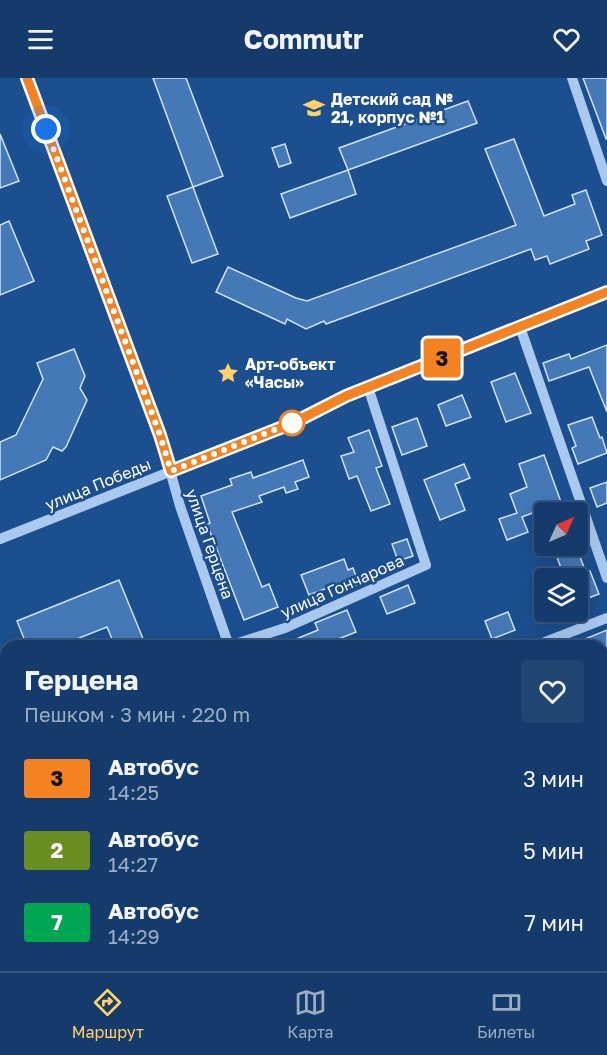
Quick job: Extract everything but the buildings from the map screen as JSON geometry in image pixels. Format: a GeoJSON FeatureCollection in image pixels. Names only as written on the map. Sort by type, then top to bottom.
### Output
{"type":"FeatureCollection","features":[{"type":"Feature","properties":{"kind":"street","name":"улица Герцена"},"geometry":{"type":"LineString","coordinates":[[27,78],[160,435],[180,507],[227,640]]}},
{"type":"Feature","properties":{"kind":"street"},"geometry":{"type":"LineString","coordinates":[[572,78],[607,181]]}},
{"type":"Feature","properties":{"kind":"street","name":"улица Победы"},"geometry":{"type":"LineString","coordinates":[[0,539],[293,423],[346,396],[607,292]]}},
{"type":"Feature","properties":{"kind":"street"},"geometry":{"type":"LineString","coordinates":[[519,327],[607,578]]}},
{"type":"Feature","properties":{"kind":"street","name":"улица Гончарова"},"geometry":{"type":"LineString","coordinates":[[248,640],[285,628],[426,565],[368,387]]}},
{"type":"Feature","properties":{"kind":"street"},"geometry":{"type":"LineString","coordinates":[[550,640],[607,618]]}},
{"type":"Feature","properties":{"kind":"bus line","name":"3"},"geometry":{"type":"LineString","coordinates":[[27,78],[160,435],[171,471],[293,423],[346,396],[607,292]]}},
{"type":"Feature","properties":{"kind":"place","name":"Детский сад № 21, корпус №1"},"geometry":{"type":"Point","coordinates":[314,108]}},
{"type":"Feature","properties":{"kind":"place","name":"Арт-объект «Часы»"},"geometry":{"type":"Point","coordinates":[228,373]}},
{"type":"Feature","properties":{"kind":"route"},"geometry":{"type":"LineString","coordinates":[[46,129],[160,435],[171,471],[292,423]]}}]}
